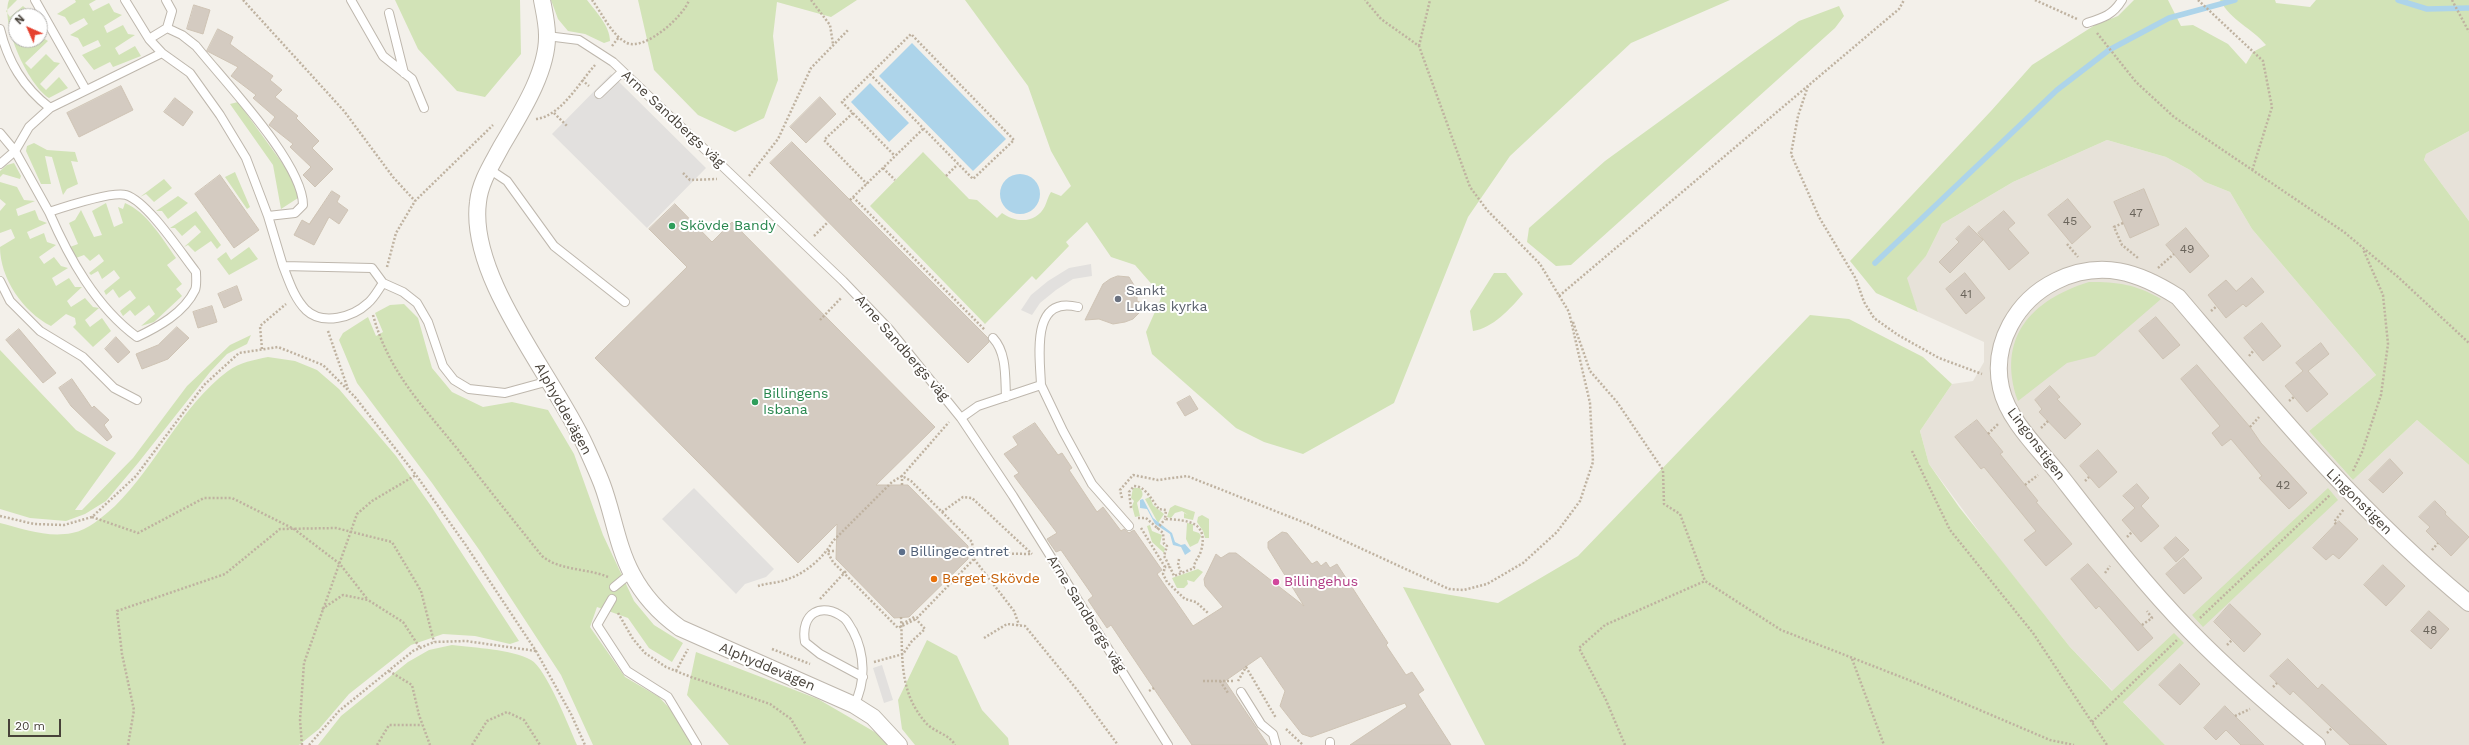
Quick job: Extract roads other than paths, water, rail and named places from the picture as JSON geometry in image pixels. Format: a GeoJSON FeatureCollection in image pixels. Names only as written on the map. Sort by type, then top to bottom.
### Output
{"type":"FeatureCollection","features":[{"type":"Feature","properties":{"kind":"street","name":"Alphyddevägen"},"geometry":{"type":"LineString","coordinates":[[542,0],[547,36],[541,68],[532,93],[489,169],[480,190],[477,213],[479,238],[487,268],[576,427],[602,484],[631,573],[647,599],[663,616],[680,628],[854,705],[873,717],[900,745]]}},
{"type":"Feature","properties":{"kind":"street","name":"Lingonstigen"},"geometry":{"type":"LineString","coordinates":[[2317,745],[2260,698],[2188,629],[2117,548],[2020,425],[2006,402],[2001,389],[1999,361],[2001,347],[2008,331],[2027,302],[2043,288],[2060,279],[2079,272],[2095,270],[2128,272],[2163,287],[2178,297],[2284,422],[2340,484],[2394,537],[2469,603]]}},
{"type":"Feature","properties":{"kind":"lane"},"geometry":{"type":"LineString","coordinates":[[35,0],[86,90]]}},
{"type":"Feature","properties":{"kind":"lane"},"geometry":{"type":"LineString","coordinates":[[125,0],[149,39],[162,53],[190,73],[220,114],[246,158],[268,216],[283,266],[296,296],[307,311],[323,317],[344,318],[368,303],[383,283]]}},
{"type":"Feature","properties":{"kind":"lane"},"geometry":{"type":"LineString","coordinates":[[149,39],[167,28],[172,11],[166,0]]}},
{"type":"Feature","properties":{"kind":"lane"},"geometry":{"type":"LineString","coordinates":[[351,0],[383,56],[412,79],[424,108]]}},
{"type":"Feature","properties":{"kind":"lane"},"geometry":{"type":"LineString","coordinates":[[2087,23],[2107,17],[2115,11],[2122,0]]}},
{"type":"Feature","properties":{"kind":"lane"},"geometry":{"type":"LineString","coordinates":[[389,12],[404,73]]}},
{"type":"Feature","properties":{"kind":"lane"},"geometry":{"type":"LineString","coordinates":[[167,28],[182,35],[196,46],[267,133],[293,170],[303,193],[303,205],[295,214],[268,216]]}},
{"type":"Feature","properties":{"kind":"lane"},"geometry":{"type":"LineString","coordinates":[[0,29],[13,67],[26,87],[50,108]]}},
{"type":"Feature","properties":{"kind":"lane","name":"Arne Sandbergs väg"},"geometry":{"type":"LineString","coordinates":[[547,36],[579,40],[604,55],[843,281],[889,330],[961,418],[1013,496],[1168,745]]}},
{"type":"Feature","properties":{"kind":"lane"},"geometry":{"type":"LineString","coordinates":[[0,164],[14,151],[29,127],[50,108],[162,53]]}},
{"type":"Feature","properties":{"kind":"lane"},"geometry":{"type":"LineString","coordinates":[[599,94],[622,72]]}},
{"type":"Feature","properties":{"kind":"lane"},"geometry":{"type":"LineString","coordinates":[[0,133],[14,151],[49,212],[62,242],[78,270],[119,324],[137,337],[160,327],[180,309],[195,290],[196,272],[146,208],[126,195],[84,200],[49,212]]}},
{"type":"Feature","properties":{"kind":"lane"},"geometry":{"type":"LineString","coordinates":[[489,169],[507,181],[554,246],[626,302]]}},
{"type":"Feature","properties":{"kind":"lane"},"geometry":{"type":"LineString","coordinates":[[283,266],[372,268],[383,283],[403,292],[417,303],[428,322],[443,366],[454,380],[464,386],[486,392],[505,394],[549,381]]}},
{"type":"Feature","properties":{"kind":"lane"},"geometry":{"type":"LineString","coordinates":[[0,281],[10,301],[40,331],[83,357],[114,388],[136,400]]}},
{"type":"Feature","properties":{"kind":"lane"},"geometry":{"type":"LineString","coordinates":[[1078,307],[1069,304],[1056,308],[1047,315],[1043,323],[1040,335],[1041,385],[1063,431],[1092,484],[1132,524]]}},
{"type":"Feature","properties":{"kind":"lane"},"geometry":{"type":"LineString","coordinates":[[993,338],[1000,345],[1003,359],[1006,397]]}},
{"type":"Feature","properties":{"kind":"lane"},"geometry":{"type":"LineString","coordinates":[[961,418],[978,406],[1041,385]]}},
{"type":"Feature","properties":{"kind":"lane"},"geometry":{"type":"LineString","coordinates":[[614,587],[631,573]]}},
{"type":"Feature","properties":{"kind":"lane"},"geometry":{"type":"LineString","coordinates":[[612,600],[597,625],[605,639],[627,671],[668,697],[697,745]]}},
{"type":"Feature","properties":{"kind":"lane"},"geometry":{"type":"LineString","coordinates":[[854,705],[863,677],[860,645],[846,619],[828,610],[818,612],[808,618],[803,629],[805,642],[820,654],[863,677]]}},
{"type":"Feature","properties":{"kind":"lane"},"geometry":{"type":"LineString","coordinates":[[1241,692],[1262,724],[1273,734],[1276,745]]}},
{"type":"Feature","properties":{"kind":"water"},"geometry":{"type":"Polygon","coordinates":[[[912,43],[1006,139],[973,171],[879,76],[912,43]]]}},
{"type":"Feature","properties":{"kind":"water"},"geometry":{"type":"Polygon","coordinates":[[[870,83],[909,123],[889,142],[851,102],[870,83]]]}},
{"type":"Feature","properties":{"kind":"water"},"geometry":{"type":"Polygon","coordinates":[[[1016,174],[1024,174],[1031,177],[1037,183],[1040,194],[1037,205],[1031,211],[1024,214],[1016,214],[1009,211],[1003,205],[1000,198],[1000,190],[1003,183],[1009,177],[1016,174]]]}},
{"type":"Feature","properties":{"kind":"water"},"geometry":{"type":"Polygon","coordinates":[[[1143,499],[1153,518],[1172,533],[1175,542],[1181,545],[1185,544],[1191,551],[1185,555],[1181,547],[1173,545],[1170,534],[1155,524],[1147,509],[1140,508],[1140,500],[1143,499]]]}},
{"type":"Feature","properties":{"kind":"waterway"},"geometry":{"type":"LineString","coordinates":[[1875,263],[2057,90],[2109,50],[2169,18],[2235,0]]}},
{"type":"Feature","properties":{"kind":"waterway"},"geometry":{"type":"LineString","coordinates":[[2398,0],[2427,9],[2469,8]]}},
{"type":"Feature","properties":{"kind":"place","name":"Skövde Bandy"},"geometry":{"type":"Point","coordinates":[672,226]}},
{"type":"Feature","properties":{"kind":"place","name":"Sankt Lukas kyrka"},"geometry":{"type":"Point","coordinates":[1118,299]}},
{"type":"Feature","properties":{"kind":"place","name":"Billingens Isbana"},"geometry":{"type":"Point","coordinates":[755,402]}},
{"type":"Feature","properties":{"kind":"place","name":"Billingecentret"},"geometry":{"type":"Point","coordinates":[902,552]}},
{"type":"Feature","properties":{"kind":"place","name":"Berget Skövde"},"geometry":{"type":"Point","coordinates":[934,579]}},
{"type":"Feature","properties":{"kind":"place","name":"Billingehus"},"geometry":{"type":"Point","coordinates":[1276,582]}}]}
